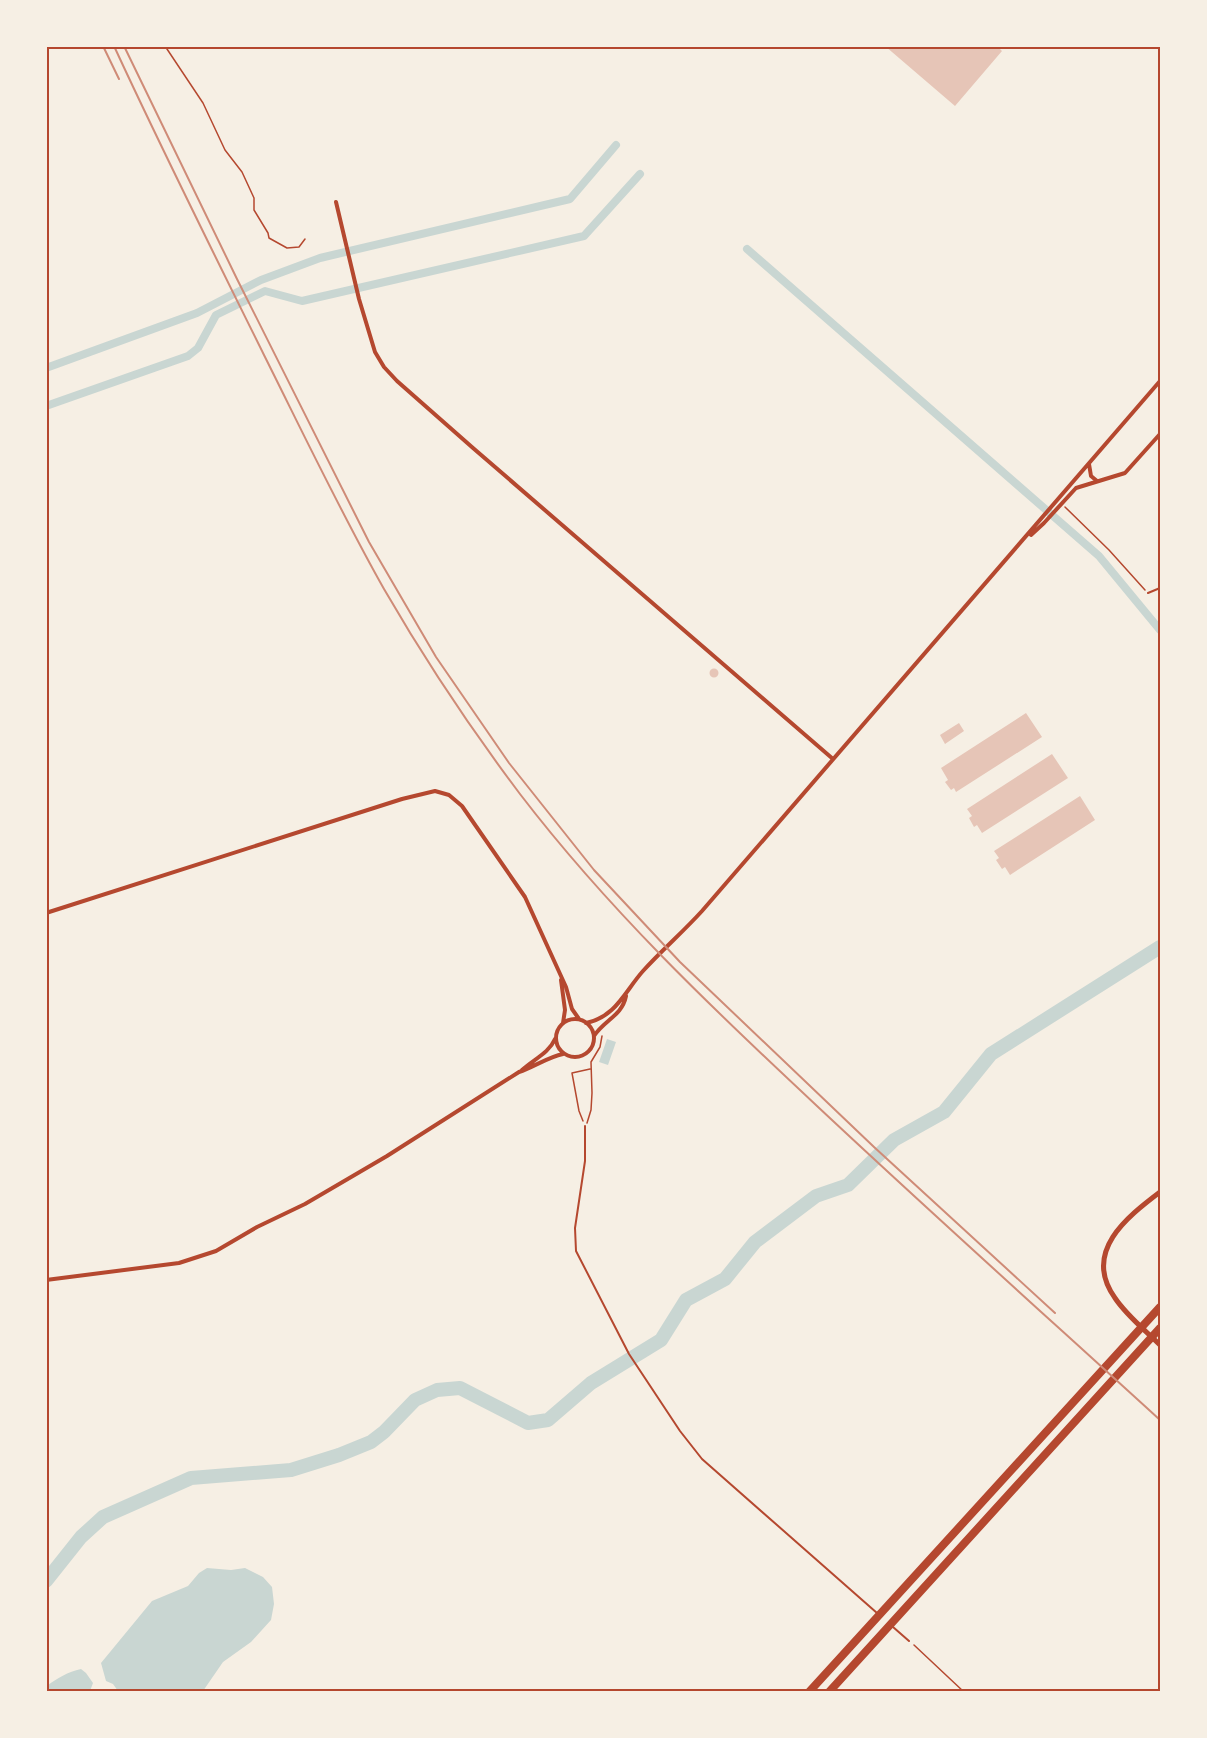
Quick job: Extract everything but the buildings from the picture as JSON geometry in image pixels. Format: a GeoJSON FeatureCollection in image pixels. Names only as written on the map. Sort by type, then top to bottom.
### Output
{"type":"FeatureCollection","features":[{"type":"Feature","properties":{"kind":"highway"},"geometry":{"type":"LineString","coordinates":[[809,1692],[1160,1307]]}},
{"type":"Feature","properties":{"kind":"highway"},"geometry":{"type":"LineString","coordinates":[[829,1692],[1161,1328]]}},
{"type":"Feature","properties":{"kind":"street"},"geometry":{"type":"LineString","coordinates":[[336,202],[359,299],[375,352],[384,367],[397,381],[833,759]]}},
{"type":"Feature","properties":{"kind":"street"},"geometry":{"type":"LineString","coordinates":[[586,1023],[601,1019],[613,1010],[643,970],[702,911],[1161,381]]}},
{"type":"Feature","properties":{"kind":"street"},"geometry":{"type":"LineString","coordinates":[[1028,537],[1076,488],[1125,473],[1161,434]]}},
{"type":"Feature","properties":{"kind":"street"},"geometry":{"type":"LineString","coordinates":[[1089,463],[1089,472],[1097,481]]}},
{"type":"Feature","properties":{"kind":"street"},"geometry":{"type":"LineString","coordinates":[[46,913],[402,799],[435,791],[449,795],[462,806],[516,882],[532,911],[568,994],[572,1009],[579,1019],[592,1029],[594,1036]]}},
{"type":"Feature","properties":{"kind":"street"},"geometry":{"type":"LineString","coordinates":[[519,1072],[546,1052],[555,1039],[565,1010],[561,979]]}},
{"type":"Feature","properties":{"kind":"street"},"geometry":{"type":"LineString","coordinates":[[46,1280],[179,1263],[216,1251],[350,1178],[519,1072],[550,1057],[563,1054],[575,1058],[586,1054],[600,1028],[622,1010],[626,995]]}},
{"type":"Feature","properties":{"kind":"street"},"geometry":{"type":"LineString","coordinates":[[562,1023],[579,1019]]}},
{"type":"Feature","properties":{"kind":"street"},"geometry":{"type":"LineString","coordinates":[[555,1039],[563,1054]]}},
{"type":"Feature","properties":{"kind":"street"},"geometry":{"type":"LineString","coordinates":[[1161,1192],[1127,1218],[1117,1229],[1108,1244],[1104,1264],[1106,1278],[1113,1296],[1161,1345]]}},
{"type":"Feature","properties":{"kind":"lane"},"geometry":{"type":"LineString","coordinates":[[1148,592],[1161,588]]}},
{"type":"Feature","properties":{"kind":"lane"},"geometry":{"type":"LineString","coordinates":[[585,1126],[585,1161],[575,1228],[576,1251],[635,1363],[680,1431],[702,1459],[909,1641]]}},
{"type":"Feature","properties":{"kind":"path"},"geometry":{"type":"LineString","coordinates":[[165,47],[203,104],[225,150],[242,172],[254,198],[254,210],[269,238],[287,248],[299,247],[303,244],[304,239]]}},
{"type":"Feature","properties":{"kind":"path"},"geometry":{"type":"LineString","coordinates":[[1060,504],[1109,550],[1148,592]]}},
{"type":"Feature","properties":{"kind":"path"},"geometry":{"type":"LineString","coordinates":[[585,1126],[591,1110],[591,1062],[600,1047],[603,1033]]}},
{"type":"Feature","properties":{"kind":"path"},"geometry":{"type":"LineString","coordinates":[[585,1126],[579,1111],[572,1072],[591,1069]]}},
{"type":"Feature","properties":{"kind":"path"},"geometry":{"type":"LineString","coordinates":[[909,1641],[964,1692]]}},
{"type":"Feature","properties":{"kind":"shaded area"},"geometry":{"type":"Polygon","coordinates":[[[607,1039],[616,1042],[608,1065],[599,1062],[607,1039]]]}},
{"type":"Feature","properties":{"kind":"shaded area"},"geometry":{"type":"Polygon","coordinates":[[[207,1568],[231,1570],[245,1568],[263,1577],[272,1587],[274,1604],[271,1620],[251,1642],[223,1662],[203,1691],[118,1691],[113,1684],[106,1681],[101,1663],[152,1601],[188,1586],[199,1573],[207,1568]]]}},
{"type":"Feature","properties":{"kind":"shaded area"},"geometry":{"type":"Polygon","coordinates":[[[81,1669],[93,1683],[90,1691],[47,1691],[47,1686],[55,1680],[81,1669]]]}},
{"type":"Feature","properties":{"kind":"waterway"},"geometry":{"type":"LineString","coordinates":[[46,368],[197,313],[261,280],[320,258],[570,199],[616,145]]}},
{"type":"Feature","properties":{"kind":"waterway"},"geometry":{"type":"LineString","coordinates":[[46,406],[188,356],[198,348],[216,315],[265,291],[302,301],[584,236],[640,174]]}},
{"type":"Feature","properties":{"kind":"waterway"},"geometry":{"type":"LineString","coordinates":[[747,249],[1099,556],[1160,630]]}},
{"type":"Feature","properties":{"kind":"waterway"},"geometry":{"type":"LineString","coordinates":[[46,1581],[81,1537],[103,1517],[191,1478],[291,1470],[339,1455],[371,1442],[415,1400],[437,1390],[460,1388],[528,1423],[548,1420],[591,1383],[661,1340],[686,1300],[725,1279],[755,1242],[816,1196],[848,1185],[894,1140],[944,1112],[991,1054],[1160,947]]}},
{"type":"Feature","properties":{"kind":"railway"},"geometry":{"type":"LineString","coordinates":[[103,46],[119,79]]}},
{"type":"Feature","properties":{"kind":"railway"},"geometry":{"type":"LineString","coordinates":[[114,46],[322,473],[368,560],[432,668],[520,794],[589,877],[700,994],[945,1225],[1160,1420]]}},
{"type":"Feature","properties":{"kind":"railway"},"geometry":{"type":"LineString","coordinates":[[124,46],[237,279],[369,542],[436,657],[509,763],[594,870],[680,962],[874,1147],[1055,1313]]}}]}
